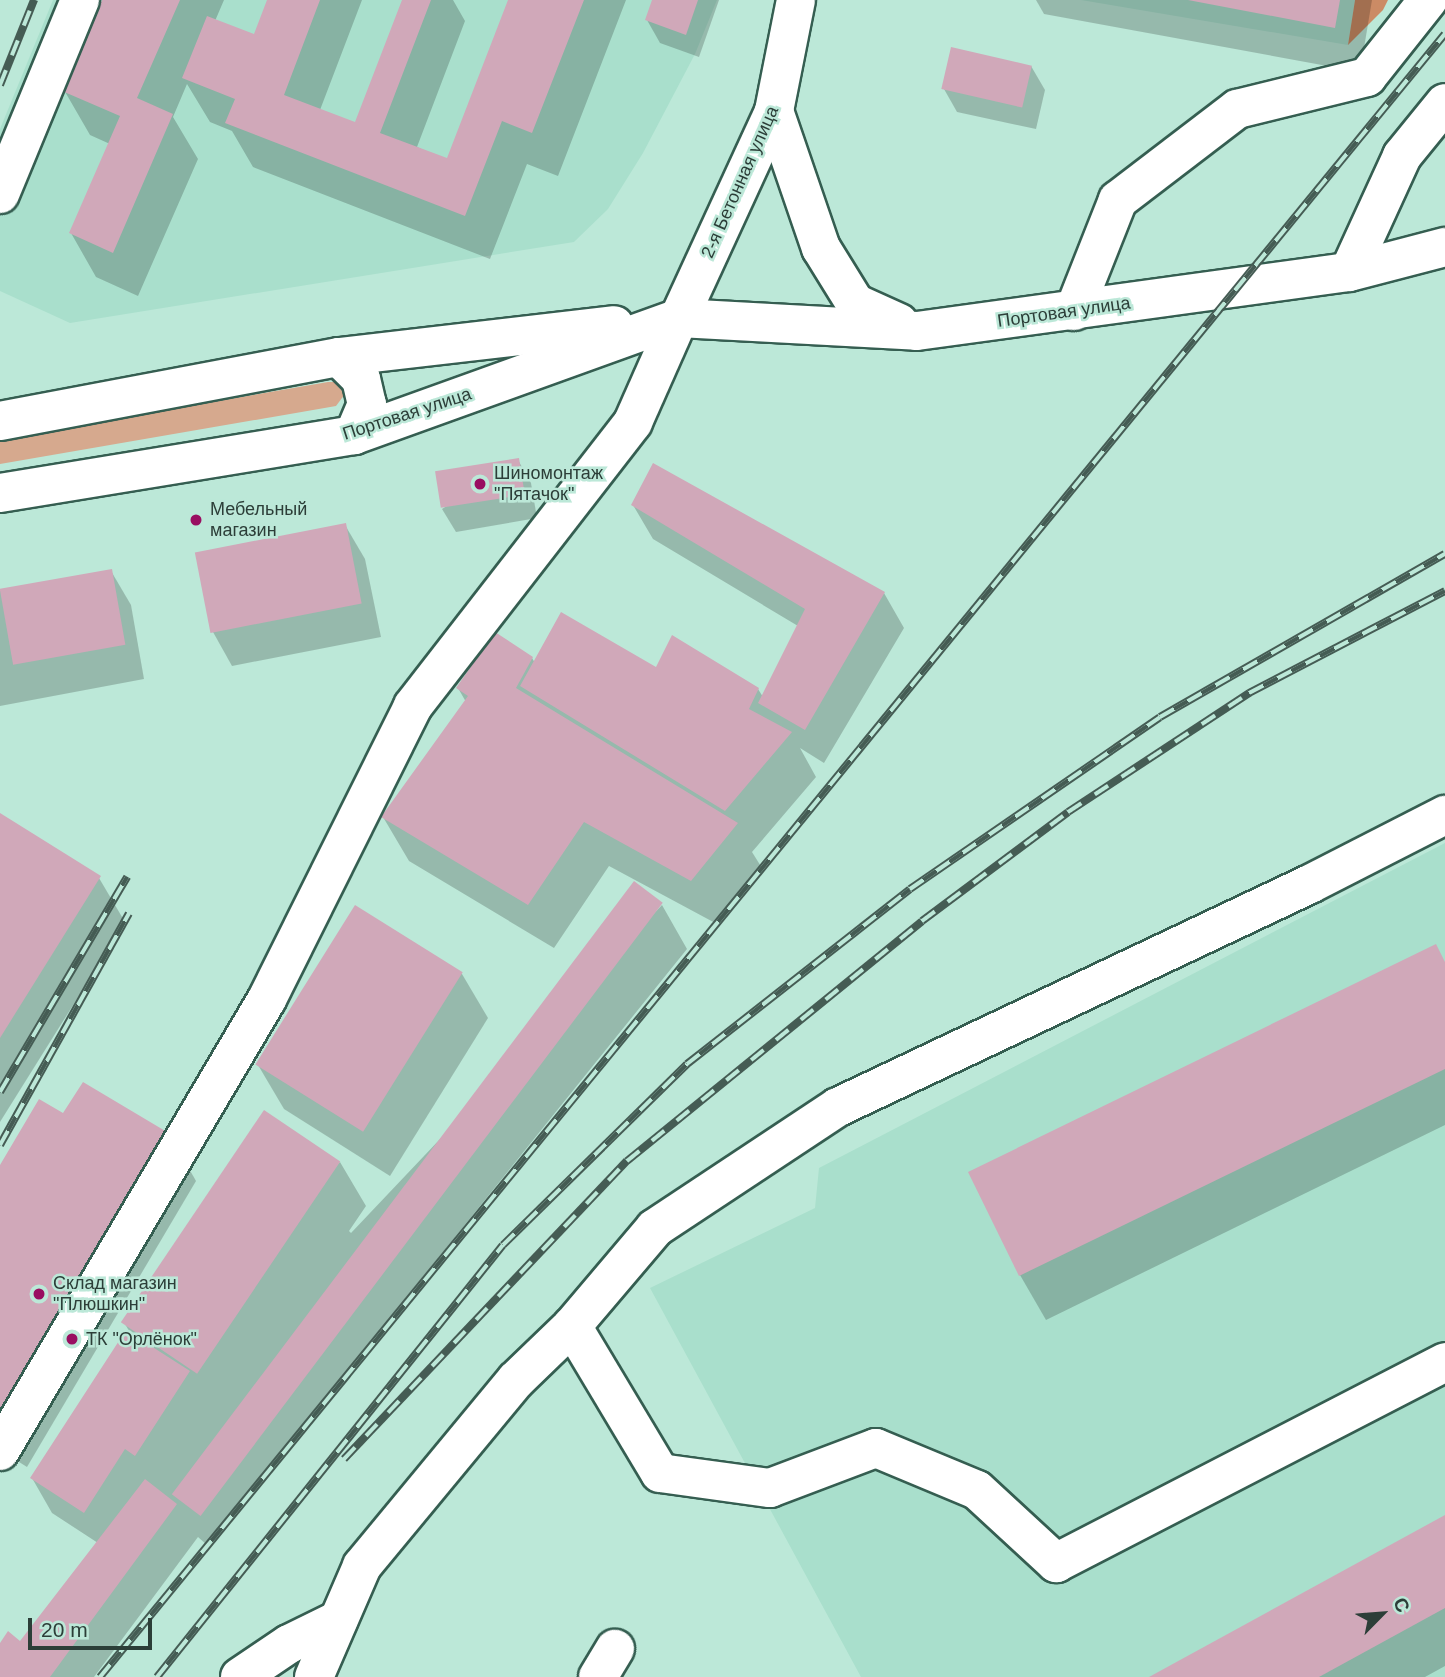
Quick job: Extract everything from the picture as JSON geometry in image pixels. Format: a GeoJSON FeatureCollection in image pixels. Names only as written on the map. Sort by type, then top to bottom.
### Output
{"type":"FeatureCollection","features":[{"type":"Feature","properties":{"kind":"main road"},"geometry":{"type":"LineString","coordinates":[[0,194],[80,0]]}},
{"type":"Feature","properties":{"kind":"main road","name":"2-я Бетонная улица"},"geometry":{"type":"LineString","coordinates":[[0,1451],[267,999],[413,706],[633,422],[774,111],[796,0]]}},
{"type":"Feature","properties":{"kind":"main road"},"geometry":{"type":"LineString","coordinates":[[1074,311],[1118,200],[1237,109],[1367,77],[1428,0]]}},
{"type":"Feature","properties":{"kind":"main road"},"geometry":{"type":"LineString","coordinates":[[1349,272],[1402,156],[1445,103]]}},
{"type":"Feature","properties":{"kind":"main road"},"geometry":{"type":"LineString","coordinates":[[774,111],[821,248],[855,303],[917,331]]}},
{"type":"Feature","properties":{"kind":"main road","name":"Портовая улица"},"geometry":{"type":"LineString","coordinates":[[0,421],[339,357],[679,318],[917,331],[1349,272],[1445,247]]}},
{"type":"Feature","properties":{"kind":"main road","name":"Портовая улица"},"geometry":{"type":"LineString","coordinates":[[0,493],[354,435],[679,318]]}},
{"type":"Feature","properties":{"kind":"main road"},"geometry":{"type":"LineString","coordinates":[[339,357],[362,379],[367,404],[354,435]]}},
{"type":"Feature","properties":{"kind":"main road"},"geometry":{"type":"LineString","coordinates":[[314,1677],[362,1566],[516,1380],[572,1326],[655,1228],[838,1107],[1310,884],[1445,815]]}},
{"type":"Feature","properties":{"kind":"main road"},"geometry":{"type":"LineString","coordinates":[[572,1326],[660,1473],[769,1488],[876,1448],[978,1490],[1056,1563],[1445,1362]]}},
{"type":"Feature","properties":{"kind":"main road"},"geometry":{"type":"LineString","coordinates":[[240,1677],[289,1644],[338,1620]]}},
{"type":"Feature","properties":{"kind":"shaded area"},"geometry":{"type":"Polygon","coordinates":[[[53,0],[717,0],[695,54],[643,153],[608,209],[574,242],[70,323],[0,291],[0,129],[53,0]]]}},
{"type":"Feature","properties":{"kind":"shaded area"},"geometry":{"type":"Polygon","coordinates":[[[1081,0],[1355,0],[1348,45],[1081,0]]]}},
{"type":"Feature","properties":{"kind":"shaded area"},"geometry":{"type":"Polygon","coordinates":[[[1355,0],[1388,0],[1383,10],[1348,45],[1355,0]]]}},
{"type":"Feature","properties":{"kind":"shaded area"},"geometry":{"type":"Polygon","coordinates":[[[334,382],[345,394],[336,406],[0,464],[0,439],[334,382]]]}},
{"type":"Feature","properties":{"kind":"shaded area"},"geometry":{"type":"Polygon","coordinates":[[[1445,843],[1445,1677],[861,1677],[650,1288],[815,1208],[819,1168],[1445,843]]]}},
{"type":"Feature","properties":{"kind":"building"},"geometry":{"type":"Polygon","coordinates":[[[102,0],[180,0],[137,98],[173,114],[113,253],[69,233],[120,116],[62,91],[102,0]]]}},
{"type":"Feature","properties":{"kind":"building"},"geometry":{"type":"Polygon","coordinates":[[[267,0],[320,0],[284,95],[355,122],[402,0],[431,0],[380,133],[447,158],[508,0],[584,0],[532,133],[502,121],[465,216],[225,123],[235,99],[182,78],[207,16],[254,34],[267,0]]]}},
{"type":"Feature","properties":{"kind":"building"},"geometry":{"type":"Polygon","coordinates":[[[652,0],[698,0],[686,35],[645,20],[652,0]]]}},
{"type":"Feature","properties":{"kind":"building"},"geometry":{"type":"Polygon","coordinates":[[[1188,0],[1340,0],[1335,28],[1188,0]]]}},
{"type":"Feature","properties":{"kind":"building"},"geometry":{"type":"Polygon","coordinates":[[[951,47],[1032,66],[1022,108],[941,89],[951,47]]]}},
{"type":"Feature","properties":{"kind":"building","name":"Шиномонтаж \"Пятачок\""},"geometry":{"type":"Polygon","coordinates":[[[519,458],[525,495],[441,508],[435,471],[519,458]]]}},
{"type":"Feature","properties":{"kind":"building"},"geometry":{"type":"Polygon","coordinates":[[[653,463],[885,592],[805,730],[758,703],[805,609],[631,505],[653,463]]]}},
{"type":"Feature","properties":{"kind":"building"},"geometry":{"type":"Polygon","coordinates":[[[346,523],[362,603],[210,633],[195,552],[346,523]]]}},
{"type":"Feature","properties":{"kind":"building"},"geometry":{"type":"Polygon","coordinates":[[[112,569],[125,645],[13,665],[0,589],[112,569]]]}},
{"type":"Feature","properties":{"kind":"building"},"geometry":{"type":"Polygon","coordinates":[[[561,612],[656,667],[672,635],[759,688],[749,709],[792,732],[725,811],[520,686],[561,612]]]}},
{"type":"Feature","properties":{"kind":"building"},"geometry":{"type":"Polygon","coordinates":[[[495,632],[533,657],[516,688],[738,823],[691,881],[584,822],[528,905],[381,817],[468,696],[456,688],[495,632]]]}},
{"type":"Feature","properties":{"kind":"building"},"geometry":{"type":"Polygon","coordinates":[[[0,813],[101,876],[0,1038],[0,813]]]}},
{"type":"Feature","properties":{"kind":"building"},"geometry":{"type":"Polygon","coordinates":[[[634,881],[663,903],[201,1516],[172,1494],[634,881]]]}},
{"type":"Feature","properties":{"kind":"building"},"geometry":{"type":"Polygon","coordinates":[[[355,905],[463,972],[363,1132],[255,1064],[355,905]]]}},
{"type":"Feature","properties":{"kind":"building"},"geometry":{"type":"Polygon","coordinates":[[[1436,944],[1445,962],[1445,1069],[1019,1276],[968,1172],[1436,944]]]}},
{"type":"Feature","properties":{"kind":"building","name":"Склад магазин \"Плюшкин\""},"geometry":{"type":"Polygon","coordinates":[[[83,1082],[172,1135],[0,1425],[0,1165],[39,1099],[63,1113],[83,1082]]]}},
{"type":"Feature","properties":{"kind":"building"},"geometry":{"type":"Polygon","coordinates":[[[264,1110],[340,1161],[197,1374],[121,1322],[264,1110]]]}},
{"type":"Feature","properties":{"kind":"building"},"geometry":{"type":"Polygon","coordinates":[[[126,1330],[190,1371],[135,1456],[125,1449],[84,1513],[30,1478],[126,1330]]]}},
{"type":"Feature","properties":{"kind":"building"},"geometry":{"type":"Polygon","coordinates":[[[145,1479],[177,1504],[50,1677],[0,1677],[0,1643],[8,1631],[20,1641],[145,1479]]]}},
{"type":"Feature","properties":{"kind":"building"},"geometry":{"type":"Polygon","coordinates":[[[1445,1515],[1445,1608],[1319,1677],[1149,1677],[1445,1515]]]}},
{"type":"Feature","properties":{"kind":"railway"},"geometry":{"type":"LineString","coordinates":[[0,85],[34,0]]}},
{"type":"Feature","properties":{"kind":"railway"},"geometry":{"type":"LineString","coordinates":[[100,1677],[1445,34]]}},
{"type":"Feature","properties":{"kind":"railway"},"geometry":{"type":"LineString","coordinates":[[157,1677],[503,1245],[687,1064],[910,889],[1160,717],[1445,554]]}},
{"type":"Feature","properties":{"kind":"railway"},"geometry":{"type":"LineString","coordinates":[[344,1459],[627,1161],[922,921],[1068,812],[1249,693],[1445,591]]}},
{"type":"Feature","properties":{"kind":"railway"},"geometry":{"type":"LineString","coordinates":[[0,1092],[127,877]]}},
{"type":"Feature","properties":{"kind":"railway"},"geometry":{"type":"LineString","coordinates":[[0,1145],[129,913]]}},
{"type":"Feature","properties":{"kind":"place","name":"Шиномонтаж \"Пятачок\""},"geometry":{"type":"Point","coordinates":[480,484]}},
{"type":"Feature","properties":{"kind":"place","name":"Мебельный магазин"},"geometry":{"type":"Point","coordinates":[196,520]}},
{"type":"Feature","properties":{"kind":"place","name":"Склад магазин \"Плюшкин\""},"geometry":{"type":"Point","coordinates":[39,1294]}},
{"type":"Feature","properties":{"kind":"place","name":"ТК \"Орлёнок\""},"geometry":{"type":"Point","coordinates":[72,1339]}}]}
